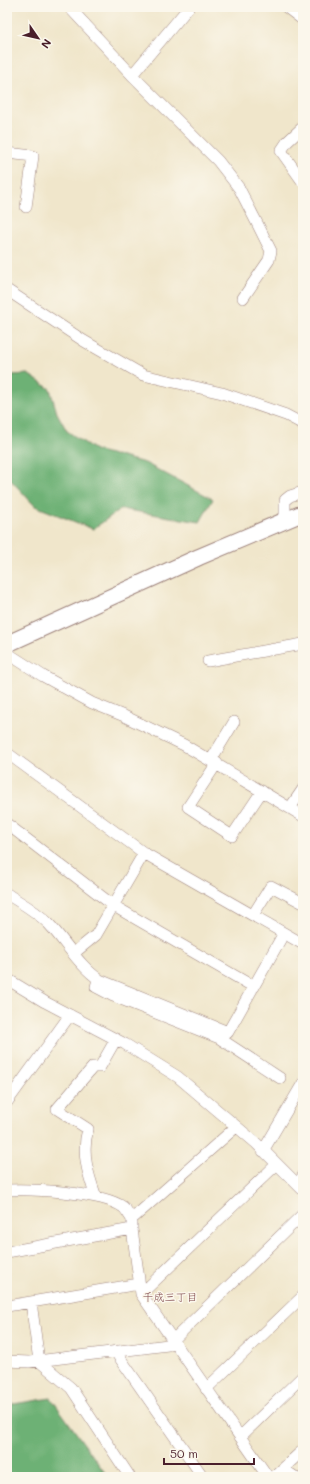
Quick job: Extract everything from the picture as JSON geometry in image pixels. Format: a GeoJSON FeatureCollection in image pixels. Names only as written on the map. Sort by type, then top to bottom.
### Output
{"type":"FeatureCollection","features":[{"type":"Feature","properties":{"kind":"street"},"geometry":{"type":"LineString","coordinates":[[69,7],[132,75],[218,161],[240,188],[271,251],[269,260],[243,298]]}},
{"type":"Feature","properties":{"kind":"street"},"geometry":{"type":"LineString","coordinates":[[132,75],[189,7]]}},
{"type":"Feature","properties":{"kind":"street"},"geometry":{"type":"LineString","coordinates":[[286,7],[303,20]]}},
{"type":"Feature","properties":{"kind":"street"},"geometry":{"type":"LineString","coordinates":[[303,127],[287,142],[281,151],[303,182]]}},
{"type":"Feature","properties":{"kind":"street"},"geometry":{"type":"LineString","coordinates":[[7,153],[33,156],[26,207]]}},
{"type":"Feature","properties":{"kind":"street"},"geometry":{"type":"LineString","coordinates":[[7,290],[84,341],[143,375],[222,393],[286,415],[303,424]]}},
{"type":"Feature","properties":{"kind":"street"},"geometry":{"type":"LineString","coordinates":[[285,521],[285,500],[290,496],[303,492]]}},
{"type":"Feature","properties":{"kind":"street"},"geometry":{"type":"LineString","coordinates":[[7,644],[199,557],[303,513]]}},
{"type":"Feature","properties":{"kind":"street"},"geometry":{"type":"LineString","coordinates":[[208,661],[303,644]]}},
{"type":"Feature","properties":{"kind":"street"},"geometry":{"type":"LineString","coordinates":[[7,653],[43,676],[92,703],[124,716],[214,762],[303,816]]}},
{"type":"Feature","properties":{"kind":"street"},"geometry":{"type":"LineString","coordinates":[[234,722],[214,762],[188,806],[232,836],[262,791]]}},
{"type":"Feature","properties":{"kind":"street"},"geometry":{"type":"LineString","coordinates":[[7,753],[144,853],[284,933],[302,941]]}},
{"type":"Feature","properties":{"kind":"street"},"geometry":{"type":"LineString","coordinates":[[290,808],[303,789]]}},
{"type":"Feature","properties":{"kind":"street"},"geometry":{"type":"LineString","coordinates":[[7,824],[114,906],[254,987]]}},
{"type":"Feature","properties":{"kind":"street"},"geometry":{"type":"LineString","coordinates":[[74,953],[96,935],[144,853]]}},
{"type":"Feature","properties":{"kind":"street"},"geometry":{"type":"LineString","coordinates":[[253,915],[271,886],[303,903]]}},
{"type":"Feature","properties":{"kind":"street"},"geometry":{"type":"LineString","coordinates":[[7,894],[38,914],[74,953],[83,966],[98,979],[228,1032],[284,933]]}},
{"type":"Feature","properties":{"kind":"street"},"geometry":{"type":"LineString","coordinates":[[7,979],[45,1002],[116,1039],[178,1077],[301,1184]]}},
{"type":"Feature","properties":{"kind":"street"},"geometry":{"type":"LineString","coordinates":[[98,979],[96,987],[114,996],[219,1038],[280,1078]]}},
{"type":"Feature","properties":{"kind":"street"},"geometry":{"type":"LineString","coordinates":[[7,1102],[70,1015]]}},
{"type":"Feature","properties":{"kind":"street"},"geometry":{"type":"LineString","coordinates":[[96,1197],[87,1172],[84,1143],[88,1129],[57,1109],[93,1067],[100,1067],[116,1039]]}},
{"type":"Feature","properties":{"kind":"street"},"geometry":{"type":"LineString","coordinates":[[263,1151],[303,1083]]}},
{"type":"Feature","properties":{"kind":"street"},"geometry":{"type":"LineString","coordinates":[[7,1252],[132,1224],[236,1127]]}},
{"type":"Feature","properties":{"kind":"street"},"geometry":{"type":"LineString","coordinates":[[7,1306],[140,1289],[277,1164]]}},
{"type":"Feature","properties":{"kind":"street"},"geometry":{"type":"LineString","coordinates":[[7,1190],[25,1190],[96,1197],[113,1202],[124,1208],[132,1224],[140,1289],[172,1340],[268,1477]]}},
{"type":"Feature","properties":{"kind":"street"},"geometry":{"type":"LineString","coordinates":[[7,1361],[38,1361],[168,1345],[303,1214]]}},
{"type":"Feature","properties":{"kind":"street"},"geometry":{"type":"LineString","coordinates":[[206,1389],[303,1296]]}},
{"type":"Feature","properties":{"kind":"street"},"geometry":{"type":"LineString","coordinates":[[31,1302],[38,1361],[71,1388],[130,1477]]}},
{"type":"Feature","properties":{"kind":"street"},"geometry":{"type":"LineString","coordinates":[[115,1351],[202,1477]]}},
{"type":"Feature","properties":{"kind":"street"},"geometry":{"type":"LineString","coordinates":[[240,1437],[303,1376]]}},
{"type":"Feature","properties":{"kind":"street"},"geometry":{"type":"LineString","coordinates":[[274,1477],[303,1450]]}},
{"type":"Feature","properties":{"kind":"street"},"geometry":{"type":"LineString","coordinates":[[283,1469],[295,1477]]}},
{"type":"Feature","properties":{"kind":"green space"},"geometry":{"type":"Polygon","coordinates":[[[7,373],[11,375],[28,374],[50,389],[57,413],[67,431],[95,450],[145,463],[213,499],[200,522],[121,509],[93,529],[35,506],[7,476],[7,373]]]}},
{"type":"Feature","properties":{"kind":"green space"},"geometry":{"type":"Polygon","coordinates":[[[51,1398],[108,1477],[7,1477],[7,1405],[51,1398]]]}},
{"type":"Feature","properties":{"kind":"district","name":"千成三丁目"},"geometry":{"type":"Point","coordinates":[170,1296]}}]}
